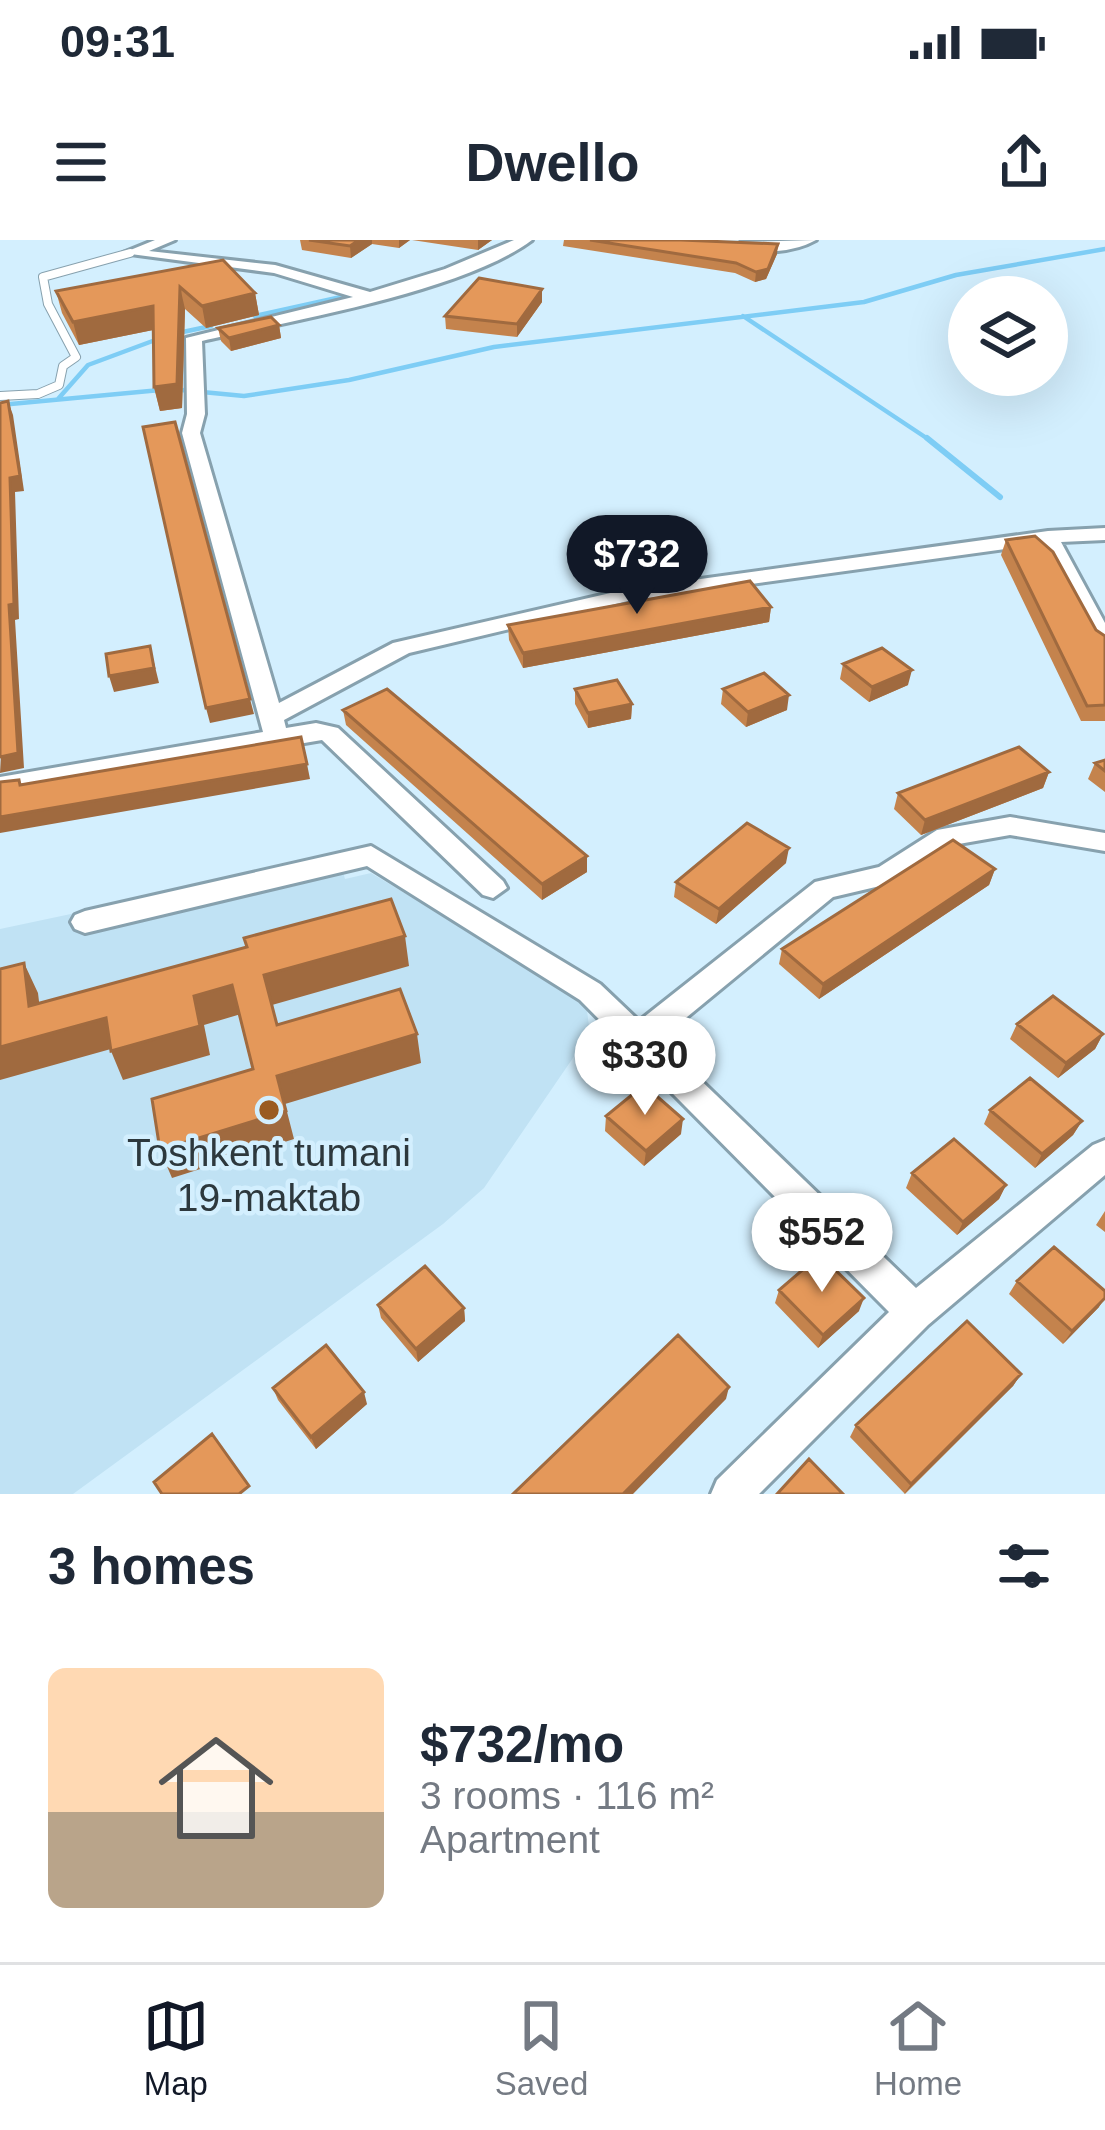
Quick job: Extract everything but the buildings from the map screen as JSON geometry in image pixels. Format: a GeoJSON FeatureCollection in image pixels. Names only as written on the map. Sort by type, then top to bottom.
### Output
{"type":"FeatureCollection","features":[{"type":"Feature","properties":{"kind":"street"},"geometry":{"type":"LineString","coordinates":[[130,254],[168,240]]}},
{"type":"Feature","properties":{"kind":"street"},"geometry":{"type":"LineString","coordinates":[[274,728],[190,433],[194,338],[367,296],[501,253],[525,240]]}},
{"type":"Feature","properties":{"kind":"street"},"geometry":{"type":"LineString","coordinates":[[722,245],[788,247],[809,240]]}},
{"type":"Feature","properties":{"kind":"street"},"geometry":{"type":"LineString","coordinates":[[130,254],[275,269],[367,296]]}},
{"type":"Feature","properties":{"kind":"street"},"geometry":{"type":"LineString","coordinates":[[274,728],[401,648],[628,595],[1048,537],[1105,534]]}},
{"type":"Feature","properties":{"kind":"street"},"geometry":{"type":"LineString","coordinates":[[1048,537],[1105,643]]}},
{"type":"Feature","properties":{"kind":"street"},"geometry":{"type":"LineString","coordinates":[[0,786],[274,728],[329,733],[494,888]]}},
{"type":"Feature","properties":{"kind":"street"},"geometry":{"type":"LineString","coordinates":[[637,1040],[825,889],[886,875],[946,837],[1010,826],[1105,842]]}},
{"type":"Feature","properties":{"kind":"street"},"geometry":{"type":"LineString","coordinates":[[85,922],[371,856],[590,992],[915,1312]]}},
{"type":"Feature","properties":{"kind":"street"},"geometry":{"type":"LineString","coordinates":[[731,1494],[915,1312],[1105,1155]]}},
{"type":"Feature","properties":{"kind":"lane"},"geometry":{"type":"LineString","coordinates":[[0,396],[38,394],[59,385],[63,365],[76,357],[48,304],[43,277],[130,254]]}},
{"type":"Feature","properties":{"kind":"shaded area","name":"Toshkent tumani 19-maktab"},"geometry":{"type":"Polygon","coordinates":[[[339,857],[345,879],[371,873],[577,996],[587,1011],[590,1033],[484,1188],[443,1224],[73,1494],[0,1494],[0,929],[339,857]]]}},
{"type":"Feature","properties":{"kind":"waterway"},"geometry":{"type":"LineString","coordinates":[[744,317],[864,302],[956,275],[1105,249]]}},
{"type":"Feature","properties":{"kind":"waterway"},"geometry":{"type":"LineString","coordinates":[[255,316],[341,297]]}},
{"type":"Feature","properties":{"kind":"waterway"},"geometry":{"type":"LineString","coordinates":[[0,405],[171,389],[244,396],[349,380],[494,347],[744,317]]}},
{"type":"Feature","properties":{"kind":"waterway"},"geometry":{"type":"LineString","coordinates":[[744,317],[929,440]]}},
{"type":"Feature","properties":{"kind":"waterway"},"geometry":{"type":"LineString","coordinates":[[178,333],[211,326]]}},
{"type":"Feature","properties":{"kind":"waterway"},"geometry":{"type":"LineString","coordinates":[[58,399],[88,365],[158,339]]}},
{"type":"Feature","properties":{"kind":"waterway"},"geometry":{"type":"LineString","coordinates":[[929,440],[1000,497]]}},
{"type":"Feature","properties":{"kind":"place","name":"Toshkent tumani 19-maktab"},"geometry":{"type":"Point","coordinates":[269,1110]}}]}
